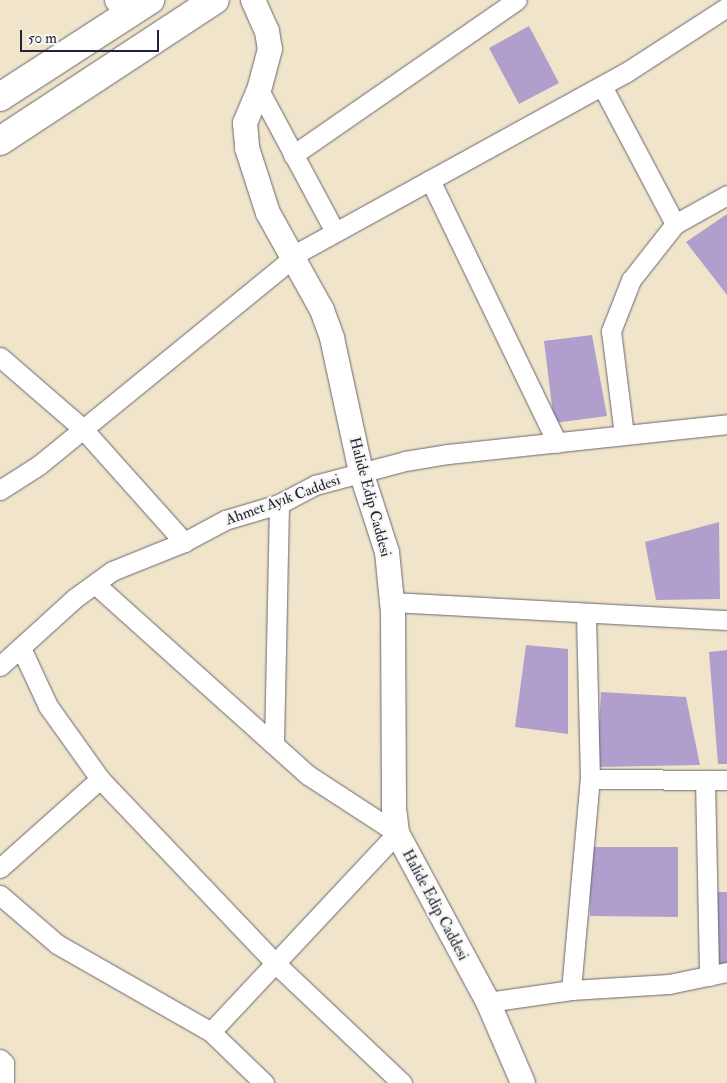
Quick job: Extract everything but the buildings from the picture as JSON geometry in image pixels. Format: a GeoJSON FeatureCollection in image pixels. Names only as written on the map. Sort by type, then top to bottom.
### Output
{"type":"FeatureCollection","features":[{"type":"Feature","properties":{"kind":"main road"},"geometry":{"type":"LineString","coordinates":[[0,97],[122,8],[150,0]]}},
{"type":"Feature","properties":{"kind":"main road"},"geometry":{"type":"LineString","coordinates":[[0,141],[215,0]]}},
{"type":"Feature","properties":{"kind":"street","name":"Halide Edip Caddesi"},"geometry":{"type":"LineString","coordinates":[[253,0],[266,31],[270,49],[259,90],[245,123],[244,135],[261,195],[322,310],[332,338],[361,472],[387,552],[392,602],[394,800],[397,834],[488,1002],[523,1083]]}},
{"type":"Feature","properties":{"kind":"street"},"geometry":{"type":"LineString","coordinates":[[293,155],[516,0]]}},
{"type":"Feature","properties":{"kind":"street"},"geometry":{"type":"LineString","coordinates":[[0,490],[39,465],[293,257],[335,232],[602,86],[727,7]]}},
{"type":"Feature","properties":{"kind":"street"},"geometry":{"type":"LineString","coordinates":[[602,86],[675,224]]}},
{"type":"Feature","properties":{"kind":"street"},"geometry":{"type":"LineString","coordinates":[[259,90],[335,232]]}},
{"type":"Feature","properties":{"kind":"street"},"geometry":{"type":"LineString","coordinates":[[430,180],[557,443]]}},
{"type":"Feature","properties":{"kind":"street"},"geometry":{"type":"LineString","coordinates":[[624,435],[611,331],[630,280],[675,224],[727,195]]}},
{"type":"Feature","properties":{"kind":"street"},"geometry":{"type":"LineString","coordinates":[[0,358],[83,429],[184,542]]}},
{"type":"Feature","properties":{"kind":"street","name":"Ahmet Ayık Caddesi"},"geometry":{"type":"LineString","coordinates":[[0,666],[21,648],[46,622],[94,584],[138,558],[184,542],[225,520],[279,504],[315,485],[413,460],[727,424]]}},
{"type":"Feature","properties":{"kind":"street"},"geometry":{"type":"LineString","coordinates":[[274,744],[279,504]]}},
{"type":"Feature","properties":{"kind":"street"},"geometry":{"type":"LineString","coordinates":[[94,584],[308,775],[397,834],[210,1032]]}},
{"type":"Feature","properties":{"kind":"street"},"geometry":{"type":"LineString","coordinates":[[392,602],[586,614],[727,620]]}},
{"type":"Feature","properties":{"kind":"street"},"geometry":{"type":"LineString","coordinates":[[571,990],[590,779],[586,614]]}},
{"type":"Feature","properties":{"kind":"street"},"geometry":{"type":"LineString","coordinates":[[21,648],[48,706],[100,779],[275,963],[402,1083]]}},
{"type":"Feature","properties":{"kind":"street"},"geometry":{"type":"LineString","coordinates":[[0,868],[100,779]]}},
{"type":"Feature","properties":{"kind":"street"},"geometry":{"type":"LineString","coordinates":[[590,779],[727,780]]}},
{"type":"Feature","properties":{"kind":"street"},"geometry":{"type":"LineString","coordinates":[[488,1002],[571,990],[669,984],[718,974],[704,780]]}},
{"type":"Feature","properties":{"kind":"street"},"geometry":{"type":"LineString","coordinates":[[0,896],[57,944],[210,1032],[264,1083]]}},
{"type":"Feature","properties":{"kind":"street"},"geometry":{"type":"LineString","coordinates":[[0,1059],[4,1063],[4,1083]]}}]}
